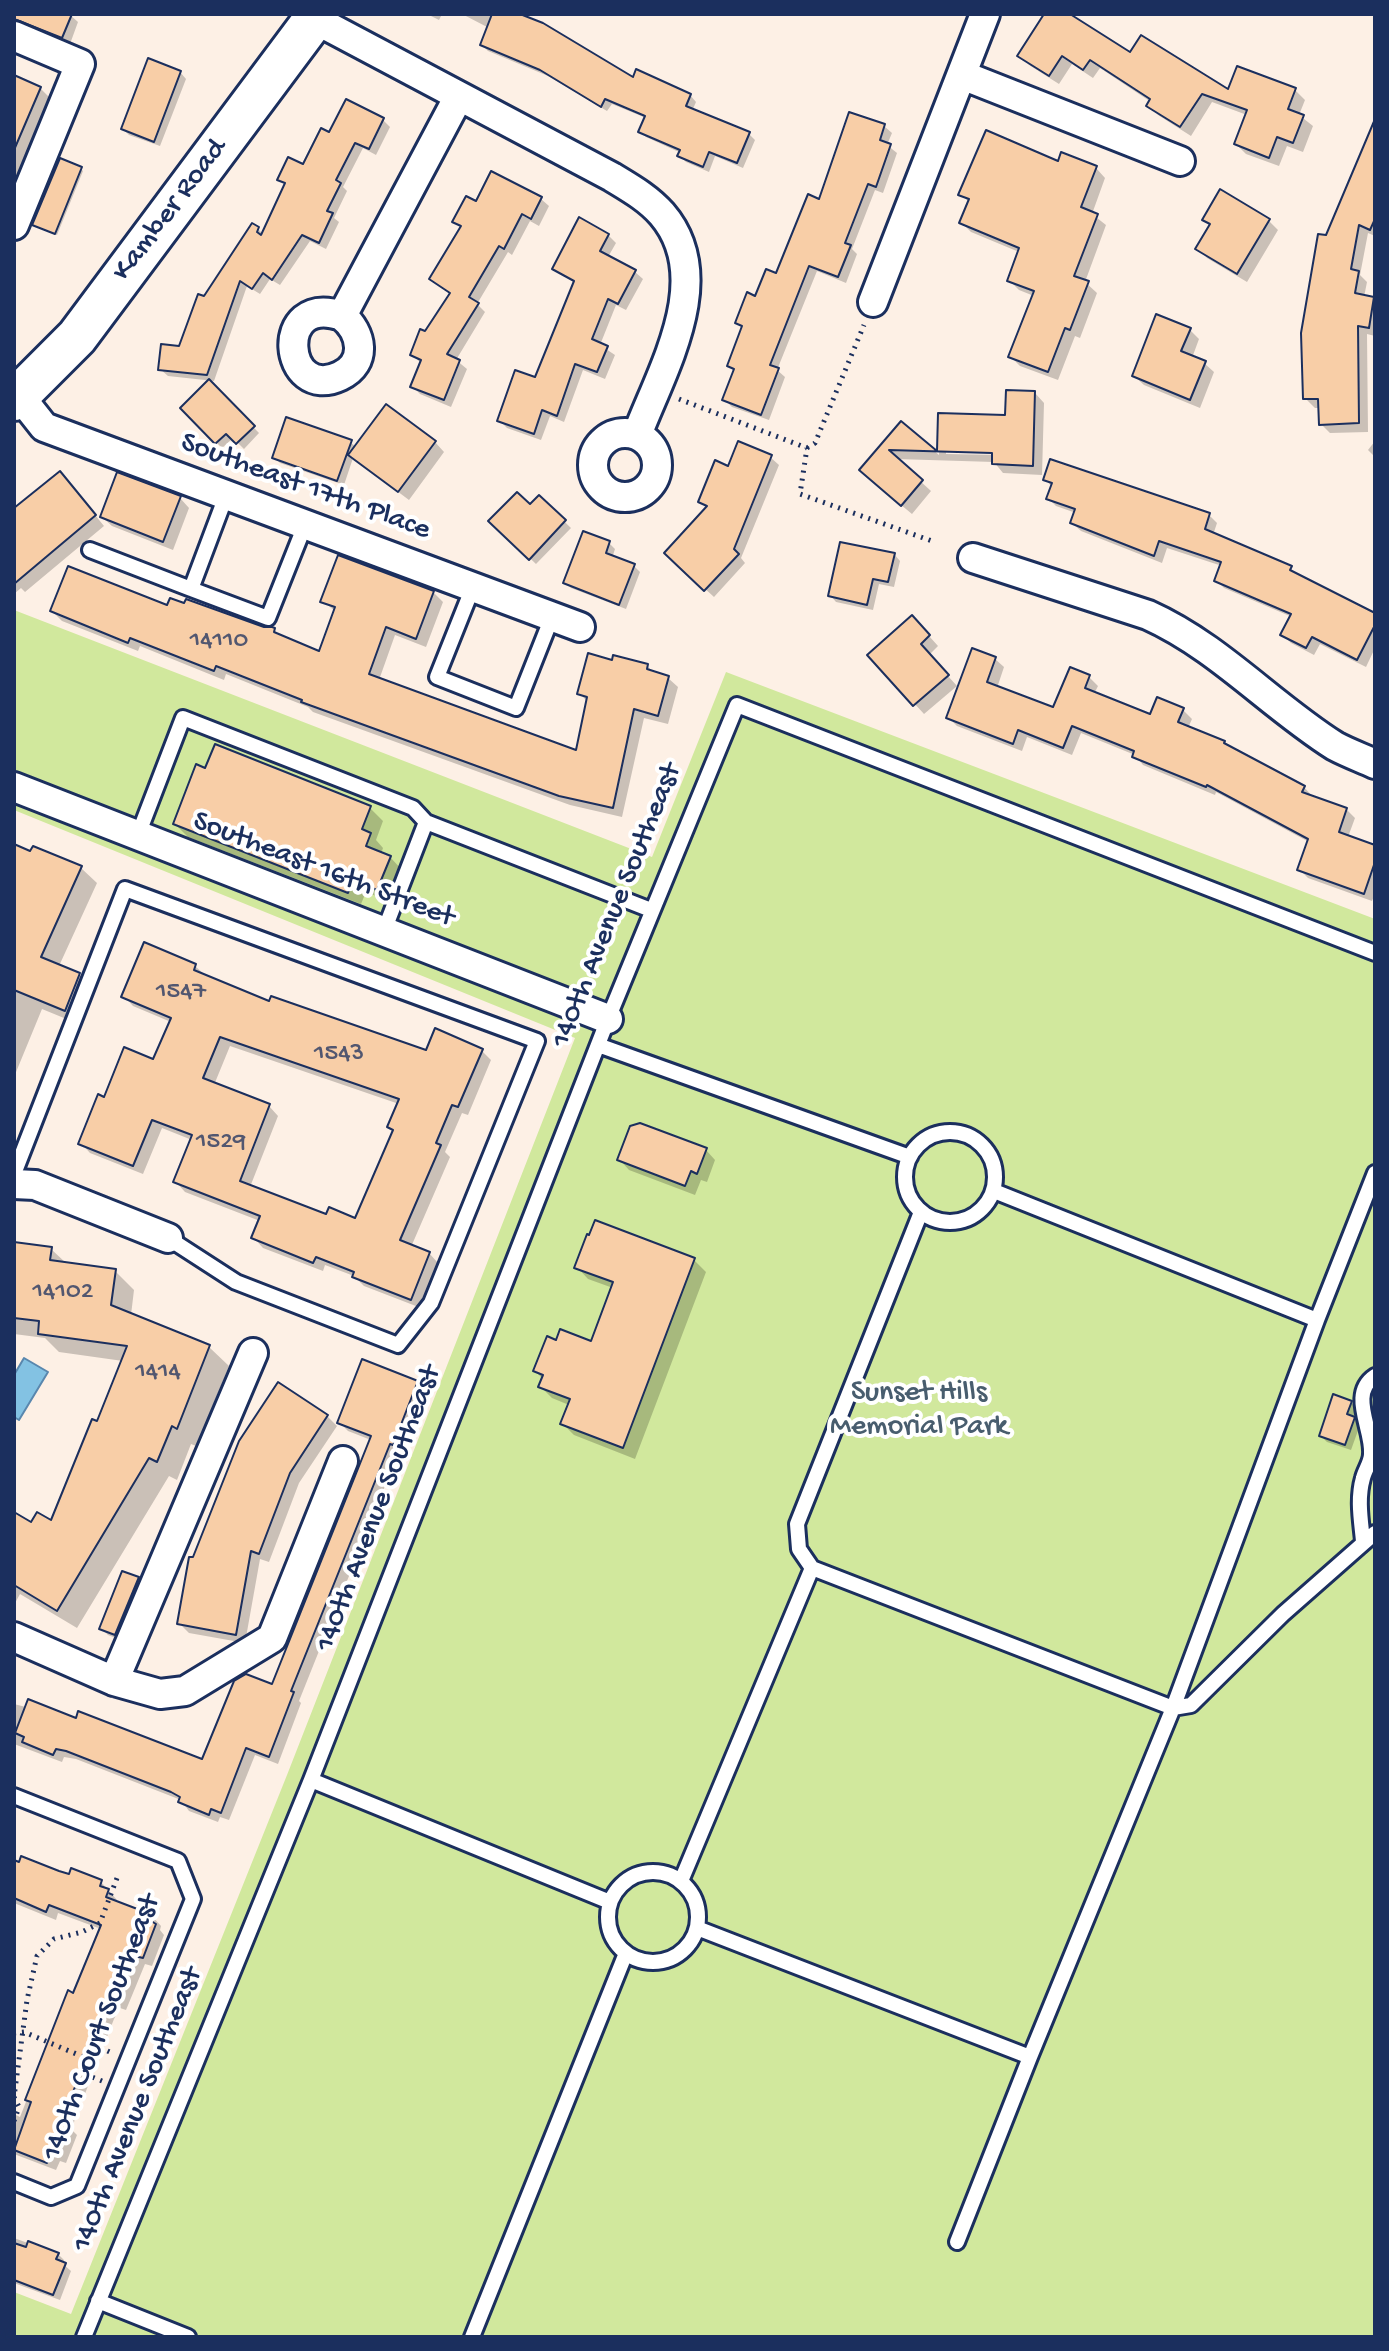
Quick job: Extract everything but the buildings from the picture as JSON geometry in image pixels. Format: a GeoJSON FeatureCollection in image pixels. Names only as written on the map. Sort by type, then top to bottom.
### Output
{"type":"FeatureCollection","features":[{"type":"Feature","properties":{"kind":"street"},"geometry":{"type":"LineString","coordinates":[[873,302],[985,14]]}},
{"type":"Feature","properties":{"kind":"street"},"geometry":{"type":"LineString","coordinates":[[316,16],[639,194],[663,215],[678,240],[687,270],[687,294],[680,323],[637,435]]}},
{"type":"Feature","properties":{"kind":"street","name":"Kamber Road"},"geometry":{"type":"LineString","coordinates":[[16,394],[77,337],[316,16]]}},
{"type":"Feature","properties":{"kind":"street"},"geometry":{"type":"LineString","coordinates":[[14,36],[80,64],[14,225]]}},
{"type":"Feature","properties":{"kind":"street"},"geometry":{"type":"LineString","coordinates":[[962,75],[1180,161]]}},
{"type":"Feature","properties":{"kind":"street"},"geometry":{"type":"LineString","coordinates":[[342,316],[459,96]]}},
{"type":"Feature","properties":{"kind":"street","name":"Southeast 17th Place"},"geometry":{"type":"LineString","coordinates":[[16,394],[44,427],[580,627]]}},
{"type":"Feature","properties":{"kind":"street"},"geometry":{"type":"LineString","coordinates":[[973,558],[1176,627],[1311,729],[1339,748],[1375,764]]}},
{"type":"Feature","properties":{"kind":"street","name":"Southeast 16th Street"},"geometry":{"type":"LineString","coordinates":[[14,787],[384,931],[603,1032]]}},
{"type":"Feature","properties":{"kind":"street"},"geometry":{"type":"LineString","coordinates":[[14,1184],[35,1185],[168,1238]]}},
{"type":"Feature","properties":{"kind":"street"},"geometry":{"type":"LineString","coordinates":[[114,1681],[253,1353]]}},
{"type":"Feature","properties":{"kind":"street"},"geometry":{"type":"LineString","coordinates":[[14,1637],[114,1681],[160,1694],[185,1691],[272,1638],[343,1461]]}},
{"type":"Feature","properties":{"kind":"lane"},"geometry":{"type":"LineString","coordinates":[[191,589],[226,496]]}},
{"type":"Feature","properties":{"kind":"lane"},"geometry":{"type":"LineString","coordinates":[[90,550],[268,618],[305,525]]}},
{"type":"Feature","properties":{"kind":"lane"},"geometry":{"type":"LineString","coordinates":[[473,587],[437,677],[516,708],[552,617]]}},
{"type":"Feature","properties":{"kind":"lane","name":"140th Avenue Southeast"},"geometry":{"type":"LineString","coordinates":[[84,2337],[311,1780],[651,910],[737,705],[1375,953]]}},
{"type":"Feature","properties":{"kind":"lane"},"geometry":{"type":"LineString","coordinates":[[138,835],[183,718],[413,808],[426,822],[651,910]]}},
{"type":"Feature","properties":{"kind":"lane"},"geometry":{"type":"LineString","coordinates":[[384,931],[426,822]]}},
{"type":"Feature","properties":{"kind":"lane"},"geometry":{"type":"LineString","coordinates":[[14,1174],[125,889],[537,1041],[431,1303],[398,1345],[236,1282],[168,1238]]}},
{"type":"Feature","properties":{"kind":"lane"},"geometry":{"type":"LineString","coordinates":[[603,1032],[910,1157]]}},
{"type":"Feature","properties":{"kind":"lane"},"geometry":{"type":"LineString","coordinates":[[946,1131],[961,1133],[975,1139],[986,1149],[996,1176],[994,1191],[976,1214],[948,1222],[934,1219],[921,1212],[911,1200],[905,1171],[919,1144],[946,1131]]}},
{"type":"Feature","properties":{"kind":"lane"},"geometry":{"type":"LineString","coordinates":[[957,2242],[1173,1708],[1375,1173]]}},
{"type":"Feature","properties":{"kind":"lane"},"geometry":{"type":"LineString","coordinates":[[994,1191],[1317,1320]]}},
{"type":"Feature","properties":{"kind":"lane"},"geometry":{"type":"LineString","coordinates":[[921,1212],[797,1524],[799,1549],[812,1568],[1173,1708],[1191,1705],[1283,1614],[1369,1537],[1359,1500],[1373,1453],[1363,1416],[1363,1398],[1366,1386],[1375,1376]]}},
{"type":"Feature","properties":{"kind":"lane"},"geometry":{"type":"LineString","coordinates":[[681,1881],[812,1568]]}},
{"type":"Feature","properties":{"kind":"lane"},"geometry":{"type":"LineString","coordinates":[[311,1780],[610,1902]]}},
{"type":"Feature","properties":{"kind":"lane","name":"140th Court Southeast"},"geometry":{"type":"LineString","coordinates":[[14,1796],[178,1861],[193,1899],[77,2186],[51,2197],[14,2182]]}},
{"type":"Feature","properties":{"kind":"lane"},"geometry":{"type":"LineString","coordinates":[[640,1873],[668,1874],[681,1881],[696,1902],[697,1928],[691,1942],[668,1960],[639,1960],[626,1953],[609,1930],[610,1902],[617,1889],[627,1879],[640,1873]]}},
{"type":"Feature","properties":{"kind":"lane"},"geometry":{"type":"LineString","coordinates":[[697,1928],[1030,2057]]}},
{"type":"Feature","properties":{"kind":"lane"},"geometry":{"type":"LineString","coordinates":[[472,2337],[626,1953]]}},
{"type":"Feature","properties":{"kind":"lane"},"geometry":{"type":"LineString","coordinates":[[98,2301],[188,2337]]}},
{"type":"Feature","properties":{"kind":"path"},"geometry":{"type":"LineString","coordinates":[[873,302],[815,443],[807,448],[800,494],[932,541]]}},
{"type":"Feature","properties":{"kind":"path"},"geometry":{"type":"LineString","coordinates":[[670,395],[807,448]]}},
{"type":"Feature","properties":{"kind":"path"},"geometry":{"type":"LineString","coordinates":[[14,2121],[19,2107],[14,2097],[27,2000],[37,1956],[54,1939],[82,1932],[100,1923],[117,1878]]}},
{"type":"Feature","properties":{"kind":"path"},"geometry":{"type":"LineString","coordinates":[[14,2033],[24,2032],[93,2061]]}},
{"type":"Feature","properties":{"kind":"path"},"geometry":{"type":"LineString","coordinates":[[103,2082],[87,2075],[99,2047],[114,2054]]}},
{"type":"Feature","properties":{"kind":"green space","name":"Sunset Hills Memorial Park"},"geometry":{"type":"Polygon","coordinates":[[[14,610],[652,857],[726,672],[1375,919],[1375,2337],[14,2337],[14,2292],[71,2314],[287,1775],[575,1038],[14,810],[14,610]]]}},
{"type":"Feature","properties":{"kind":"water"},"geometry":{"type":"Polygon","coordinates":[[[24,1358],[48,1372],[19,1420],[14,1417],[14,1375],[24,1358]]]}}]}
